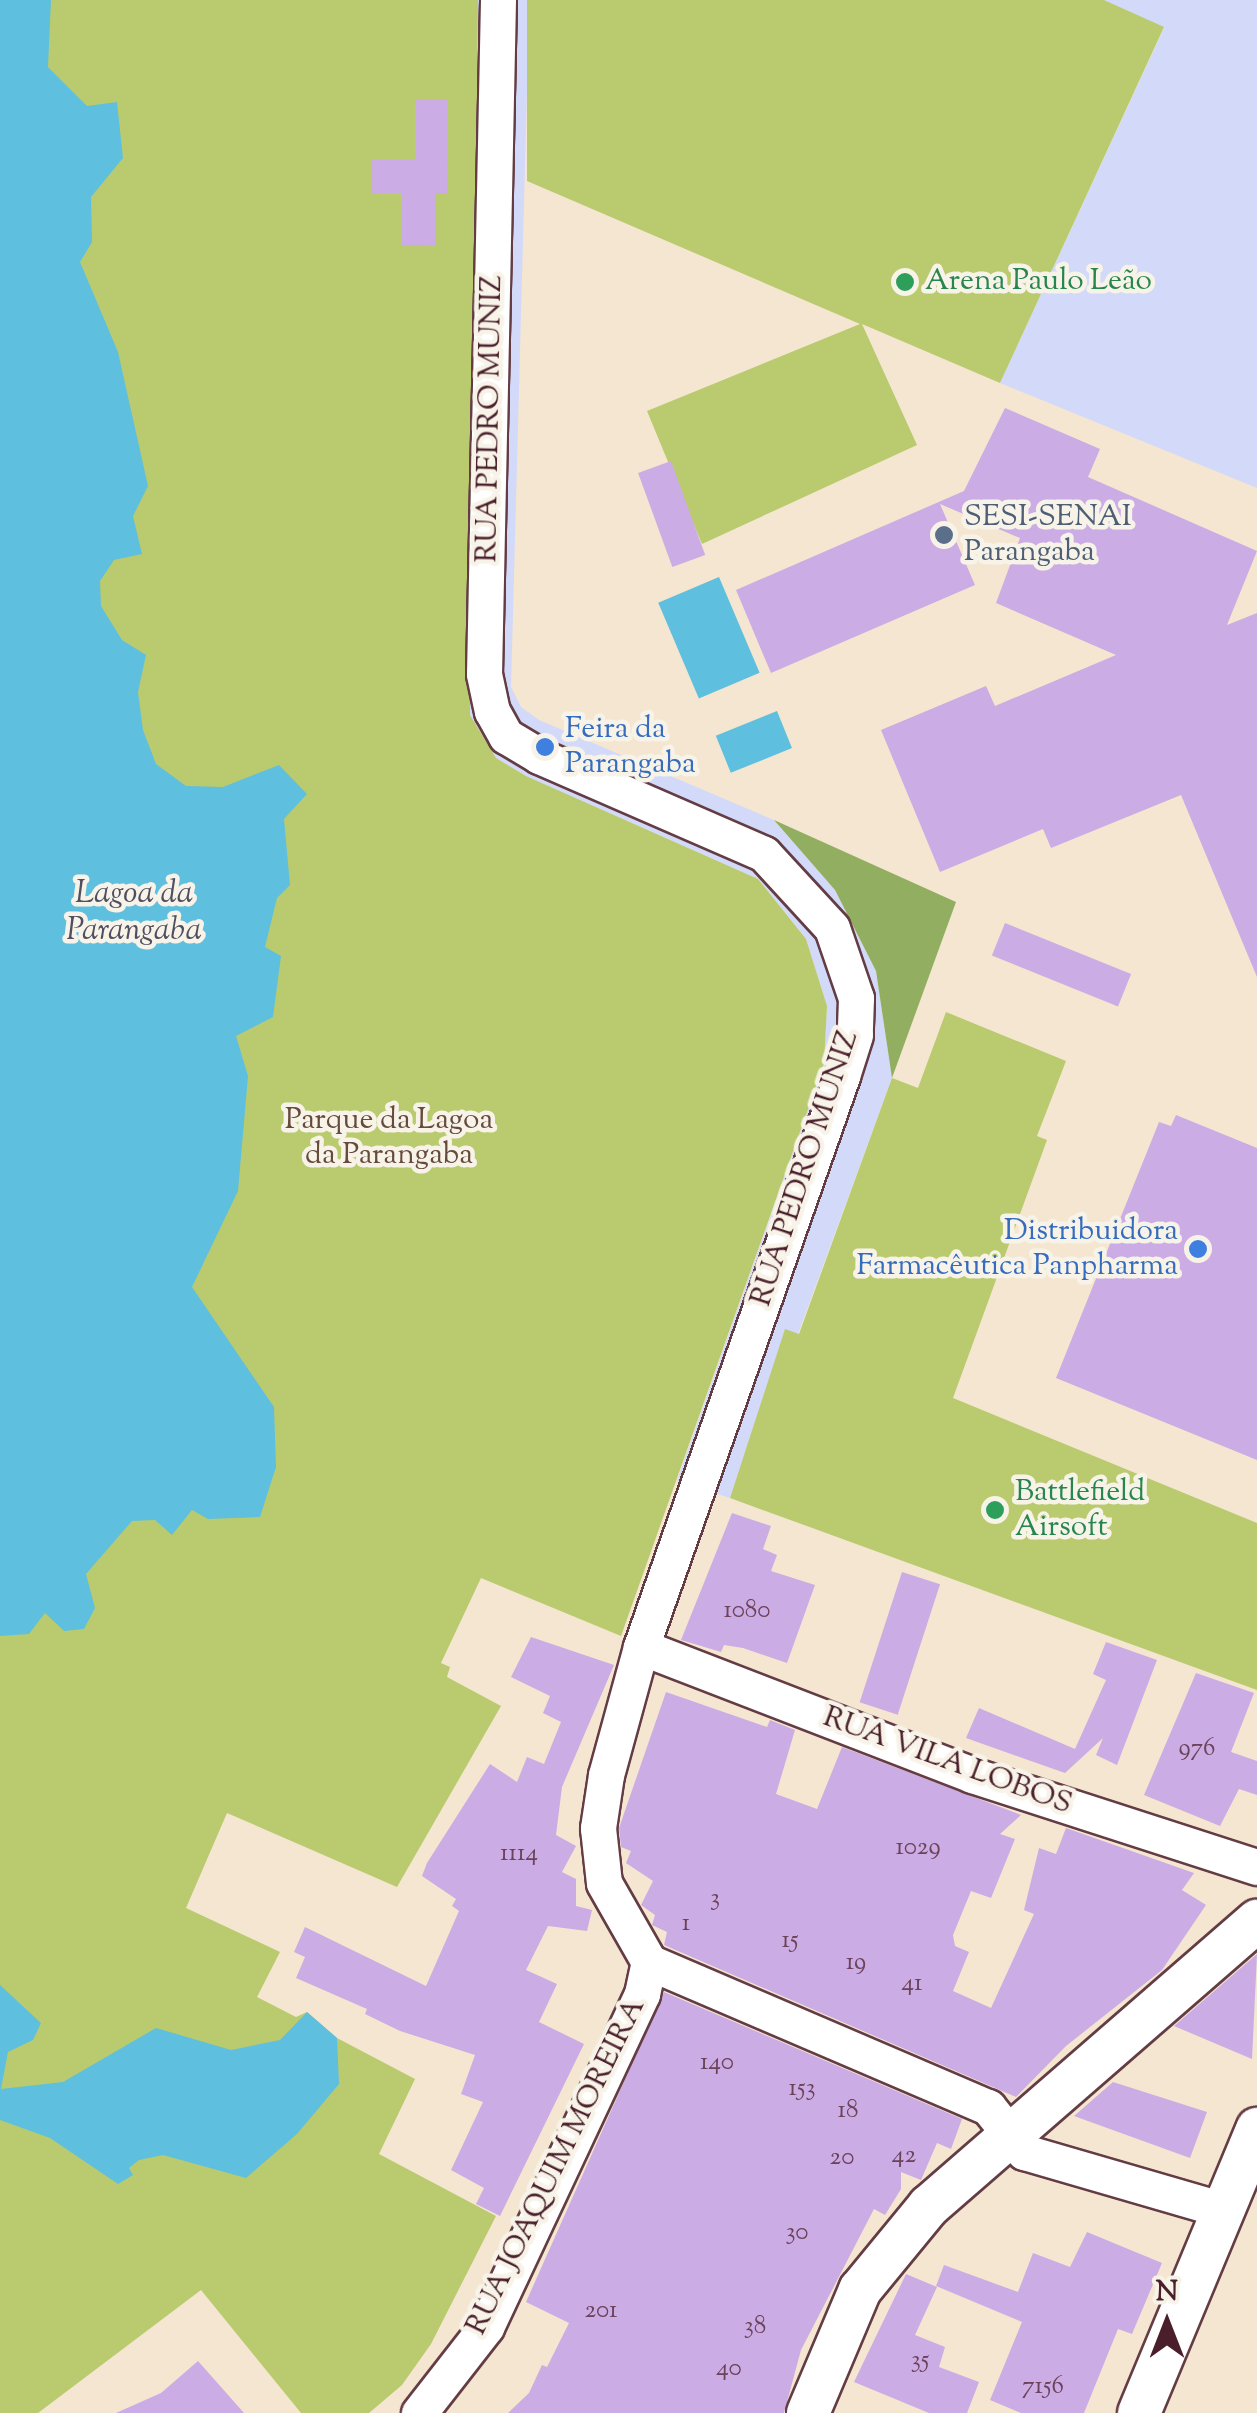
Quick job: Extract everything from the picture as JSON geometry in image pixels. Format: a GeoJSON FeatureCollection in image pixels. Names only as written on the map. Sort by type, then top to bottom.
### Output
{"type":"FeatureCollection","features":[{"type":"Feature","properties":{"kind":"main road"},"geometry":{"type":"LineString","coordinates":[[808,2413],[872,2273],[928,2206],[1257,1921]]}},
{"type":"Feature","properties":{"kind":"main road"},"geometry":{"type":"LineString","coordinates":[[1139,2413],[1223,2210],[1252,2156]]}},
{"type":"Feature","properties":{"kind":"street","name":"RUA PEDRO MUNIZ"},"geometry":{"type":"LineString","coordinates":[[498,0],[484,674],[492,711],[506,736],[539,756],[764,854],[832,928],[856,998],[855,1035],[842,1076],[640,1647],[598,1828],[604,1883],[649,1962]]}},
{"type":"Feature","properties":{"kind":"street","name":"RUA VILA LOBOS"},"geometry":{"type":"LineString","coordinates":[[640,1647],[972,1775],[1257,1868]]}},
{"type":"Feature","properties":{"kind":"street"},"geometry":{"type":"LineString","coordinates":[[649,1962],[988,2107],[1024,2152],[1223,2210]]}},
{"type":"Feature","properties":{"kind":"street","name":"RUA JOAQUIM MOREIRA"},"geometry":{"type":"LineString","coordinates":[[418,2413],[486,2328],[642,1994],[649,1962]]}},
{"type":"Feature","properties":{"kind":"shaded area","name":"Feira da Parangaba"},"geometry":{"type":"Polygon","coordinates":[[[478,0],[527,0],[529,15],[511,687],[521,707],[539,720],[774,820],[835,890],[876,971],[892,1078],[798,1334],[785,1330],[730,1498],[677,1481],[824,1064],[827,1006],[806,939],[758,879],[526,776],[496,758],[470,715],[478,0]]]}},
{"type":"Feature","properties":{"kind":"shaded area"},"geometry":{"type":"Polygon","coordinates":[[[1104,0],[1257,0],[1257,488],[1000,383],[1164,28],[1104,0]]]}},
{"type":"Feature","properties":{"kind":"green space","name":"Parque da Lagoa da Parangaba"},"geometry":{"type":"Polygon","coordinates":[[[0,0],[478,0],[470,715],[496,758],[526,776],[758,879],[806,939],[827,1006],[824,1064],[621,1636],[481,1578],[441,1663],[450,1667],[447,1677],[501,1706],[397,1887],[227,1813],[186,1908],[280,1952],[257,1997],[296,2017],[307,2012],[337,2038],[415,2079],[379,2154],[496,2216],[431,2344],[402,2385],[369,2413],[301,2413],[201,2290],[38,2413],[0,2413],[0,0]]]}},
{"type":"Feature","properties":{"kind":"green space","name":"Arena Paulo Leão"},"geometry":{"type":"Polygon","coordinates":[[[527,0],[1104,0],[1164,27],[1000,383],[862,324],[917,445],[702,544],[647,411],[860,324],[527,181],[527,0]]]}},
{"type":"Feature","properties":{"kind":"green space"},"geometry":{"type":"Polygon","coordinates":[[[774,820],[956,902],[892,1078],[876,971],[835,890],[774,820]]]}},
{"type":"Feature","properties":{"kind":"green space","name":"Battlefield Airsoft"},"geometry":{"type":"Polygon","coordinates":[[[946,1012],[1066,1061],[1037,1136],[1047,1140],[953,1398],[1257,1523],[1257,1690],[730,1498],[785,1329],[799,1334],[892,1078],[918,1088],[946,1012]]]}},
{"type":"Feature","properties":{"kind":"water","name":"Lagoa da Parangaba"},"geometry":{"type":"Polygon","coordinates":[[[0,0],[51,0],[48,67],[87,106],[117,102],[123,158],[91,197],[92,242],[80,262],[118,352],[148,486],[133,516],[142,554],[114,560],[100,581],[101,606],[122,640],[146,655],[138,692],[143,730],[156,764],[186,786],[223,787],[279,765],[307,794],[284,819],[290,885],[277,898],[265,947],[281,956],[273,1017],[236,1036],[248,1076],[238,1191],[192,1287],[274,1407],[276,1467],[260,1517],[208,1519],[192,1510],[172,1535],[155,1520],[132,1521],[86,1574],[95,1608],[84,1629],[64,1631],[45,1613],[29,1634],[0,1636],[0,0]]]}},
{"type":"Feature","properties":{"kind":"water"},"geometry":{"type":"Polygon","coordinates":[[[719,577],[760,673],[699,699],[658,603],[719,577]]]}},
{"type":"Feature","properties":{"kind":"water"},"geometry":{"type":"Polygon","coordinates":[[[777,711],[792,748],[731,773],[716,736],[777,711]]]}},
{"type":"Feature","properties":{"kind":"water"},"geometry":{"type":"Polygon","coordinates":[[[0,1985],[41,2023],[33,2040],[8,2052],[1,2089],[63,2082],[156,2028],[231,2050],[280,2040],[307,2012],[337,2038],[339,2084],[297,2134],[246,2178],[163,2155],[139,2160],[129,2168],[133,2175],[118,2184],[50,2138],[0,2120],[0,1985]]]}},
{"type":"Feature","properties":{"kind":"building"},"geometry":{"type":"Polygon","coordinates":[[[415,100],[448,100],[447,193],[435,193],[435,246],[402,245],[401,194],[372,194],[371,160],[415,159],[415,100]]]}},
{"type":"Feature","properties":{"kind":"building"},"geometry":{"type":"Polygon","coordinates":[[[1005,408],[1100,449],[1088,477],[1257,551],[1227,625],[1257,613],[1257,977],[1181,795],[1051,848],[1043,829],[940,872],[881,730],[986,686],[995,706],[1116,655],[996,603],[1020,538],[940,504],[975,585],[771,673],[736,590],[964,491],[1005,408]]]}},
{"type":"Feature","properties":{"kind":"building"},"geometry":{"type":"Polygon","coordinates":[[[671,461],[705,555],[672,567],[638,473],[671,461]]]}},
{"type":"Feature","properties":{"kind":"building"},"geometry":{"type":"Polygon","coordinates":[[[1005,923],[1131,974],[1118,1006],[992,955],[1005,923]]]}},
{"type":"Feature","properties":{"kind":"building"},"geometry":{"type":"Polygon","coordinates":[[[1176,1115],[1257,1148],[1257,1460],[1056,1378],[1159,1122],[1171,1126],[1176,1115]]]}},
{"type":"Feature","properties":{"kind":"building"},"geometry":{"type":"Polygon","coordinates":[[[732,1513],[771,1526],[763,1549],[777,1555],[771,1571],[815,1585],[787,1663],[743,1648],[724,1645],[721,1652],[681,1640],[732,1513]]]}},
{"type":"Feature","properties":{"kind":"building"},"geometry":{"type":"Polygon","coordinates":[[[902,1572],[940,1584],[898,1715],[860,1702],[902,1572]]]}},
{"type":"Feature","properties":{"kind":"building"},"geometry":{"type":"Polygon","coordinates":[[[531,1637],[614,1665],[562,1787],[556,1835],[576,1846],[562,1872],[576,1879],[576,1906],[592,1910],[587,1931],[548,1926],[526,1970],[557,1984],[539,2022],[584,2044],[500,2216],[476,2204],[484,2188],[451,2170],[483,2102],[461,2094],[475,2055],[400,2031],[365,2014],[367,2009],[296,1978],[305,1957],[294,1952],[305,1927],[426,1986],[459,1911],[452,1906],[456,1899],[422,1876],[427,1863],[490,1764],[517,1782],[527,1757],[544,1764],[561,1722],[543,1713],[550,1696],[511,1677],[531,1637]]]}},
{"type":"Feature","properties":{"kind":"building"},"geometry":{"type":"Polygon","coordinates":[[[1106,1642],[1157,1660],[1117,1765],[1096,1755],[1103,1738],[1065,1773],[966,1738],[979,1708],[1075,1749],[1106,1680],[1093,1674],[1106,1642]]]}},
{"type":"Feature","properties":{"kind":"building"},"geometry":{"type":"Polygon","coordinates":[[[1196,1673],[1254,1693],[1231,1752],[1257,1761],[1257,1795],[1239,1789],[1220,1826],[1144,1795],[1196,1673]]]}},
{"type":"Feature","properties":{"kind":"building"},"geometry":{"type":"Polygon","coordinates":[[[666,1692],[767,1727],[770,1720],[795,1730],[776,1794],[817,1809],[842,1747],[1021,1815],[1000,1834],[1015,1839],[991,1898],[971,1891],[953,1935],[955,1946],[969,1952],[953,1991],[991,2008],[1034,1914],[1024,1910],[1039,1848],[1056,1854],[1066,1828],[1194,1873],[1182,1890],[1206,1905],[1162,1970],[1066,2046],[1016,2097],[664,1945],[667,1932],[652,1925],[655,1915],[641,1905],[653,1881],[626,1863],[631,1851],[621,1847],[619,1828],[666,1692]]]}},
{"type":"Feature","properties":{"kind":"building"},"geometry":{"type":"Polygon","coordinates":[[[1257,1954],[1252,2059],[1174,2026],[1257,1954]]]}},
{"type":"Feature","properties":{"kind":"building"},"geometry":{"type":"Polygon","coordinates":[[[664,1992],[962,2119],[951,2149],[937,2143],[921,2180],[901,2172],[901,2189],[885,2215],[874,2209],[801,2350],[784,2413],[508,2413],[529,2393],[542,2365],[547,2367],[569,2323],[526,2302],[664,1992]]]}},
{"type":"Feature","properties":{"kind":"building"},"geometry":{"type":"Polygon","coordinates":[[[1113,2082],[1207,2112],[1190,2158],[1074,2116],[1113,2082]]]}},
{"type":"Feature","properties":{"kind":"building"},"geometry":{"type":"Polygon","coordinates":[[[1087,2232],[1162,2263],[1132,2334],[1118,2329],[1084,2413],[1021,2413],[990,2400],[1022,2322],[936,2286],[944,2265],[1018,2292],[1033,2253],[1070,2267],[1087,2232]]]}},
{"type":"Feature","properties":{"kind":"building"},"geometry":{"type":"Polygon","coordinates":[[[906,2274],[937,2287],[915,2335],[945,2347],[939,2367],[979,2382],[967,2413],[929,2413],[854,2382],[906,2274]]]}},
{"type":"Feature","properties":{"kind":"building"},"geometry":{"type":"Polygon","coordinates":[[[198,2361],[244,2413],[116,2413],[161,2393],[198,2361]]]}},
{"type":"Feature","properties":{"kind":"place","name":"Arena Paulo Leão"},"geometry":{"type":"Point","coordinates":[905,282]}},
{"type":"Feature","properties":{"kind":"place","name":"SESI-SENAI Parangaba"},"geometry":{"type":"Point","coordinates":[944,535]}},
{"type":"Feature","properties":{"kind":"place","name":"Feira da Parangaba"},"geometry":{"type":"Point","coordinates":[545,747]}},
{"type":"Feature","properties":{"kind":"place","name":"Distribuidora Farmacêutica Panpharma"},"geometry":{"type":"Point","coordinates":[1198,1249]}},
{"type":"Feature","properties":{"kind":"place","name":"Battlefield Airsoft"},"geometry":{"type":"Point","coordinates":[995,1510]}}]}
